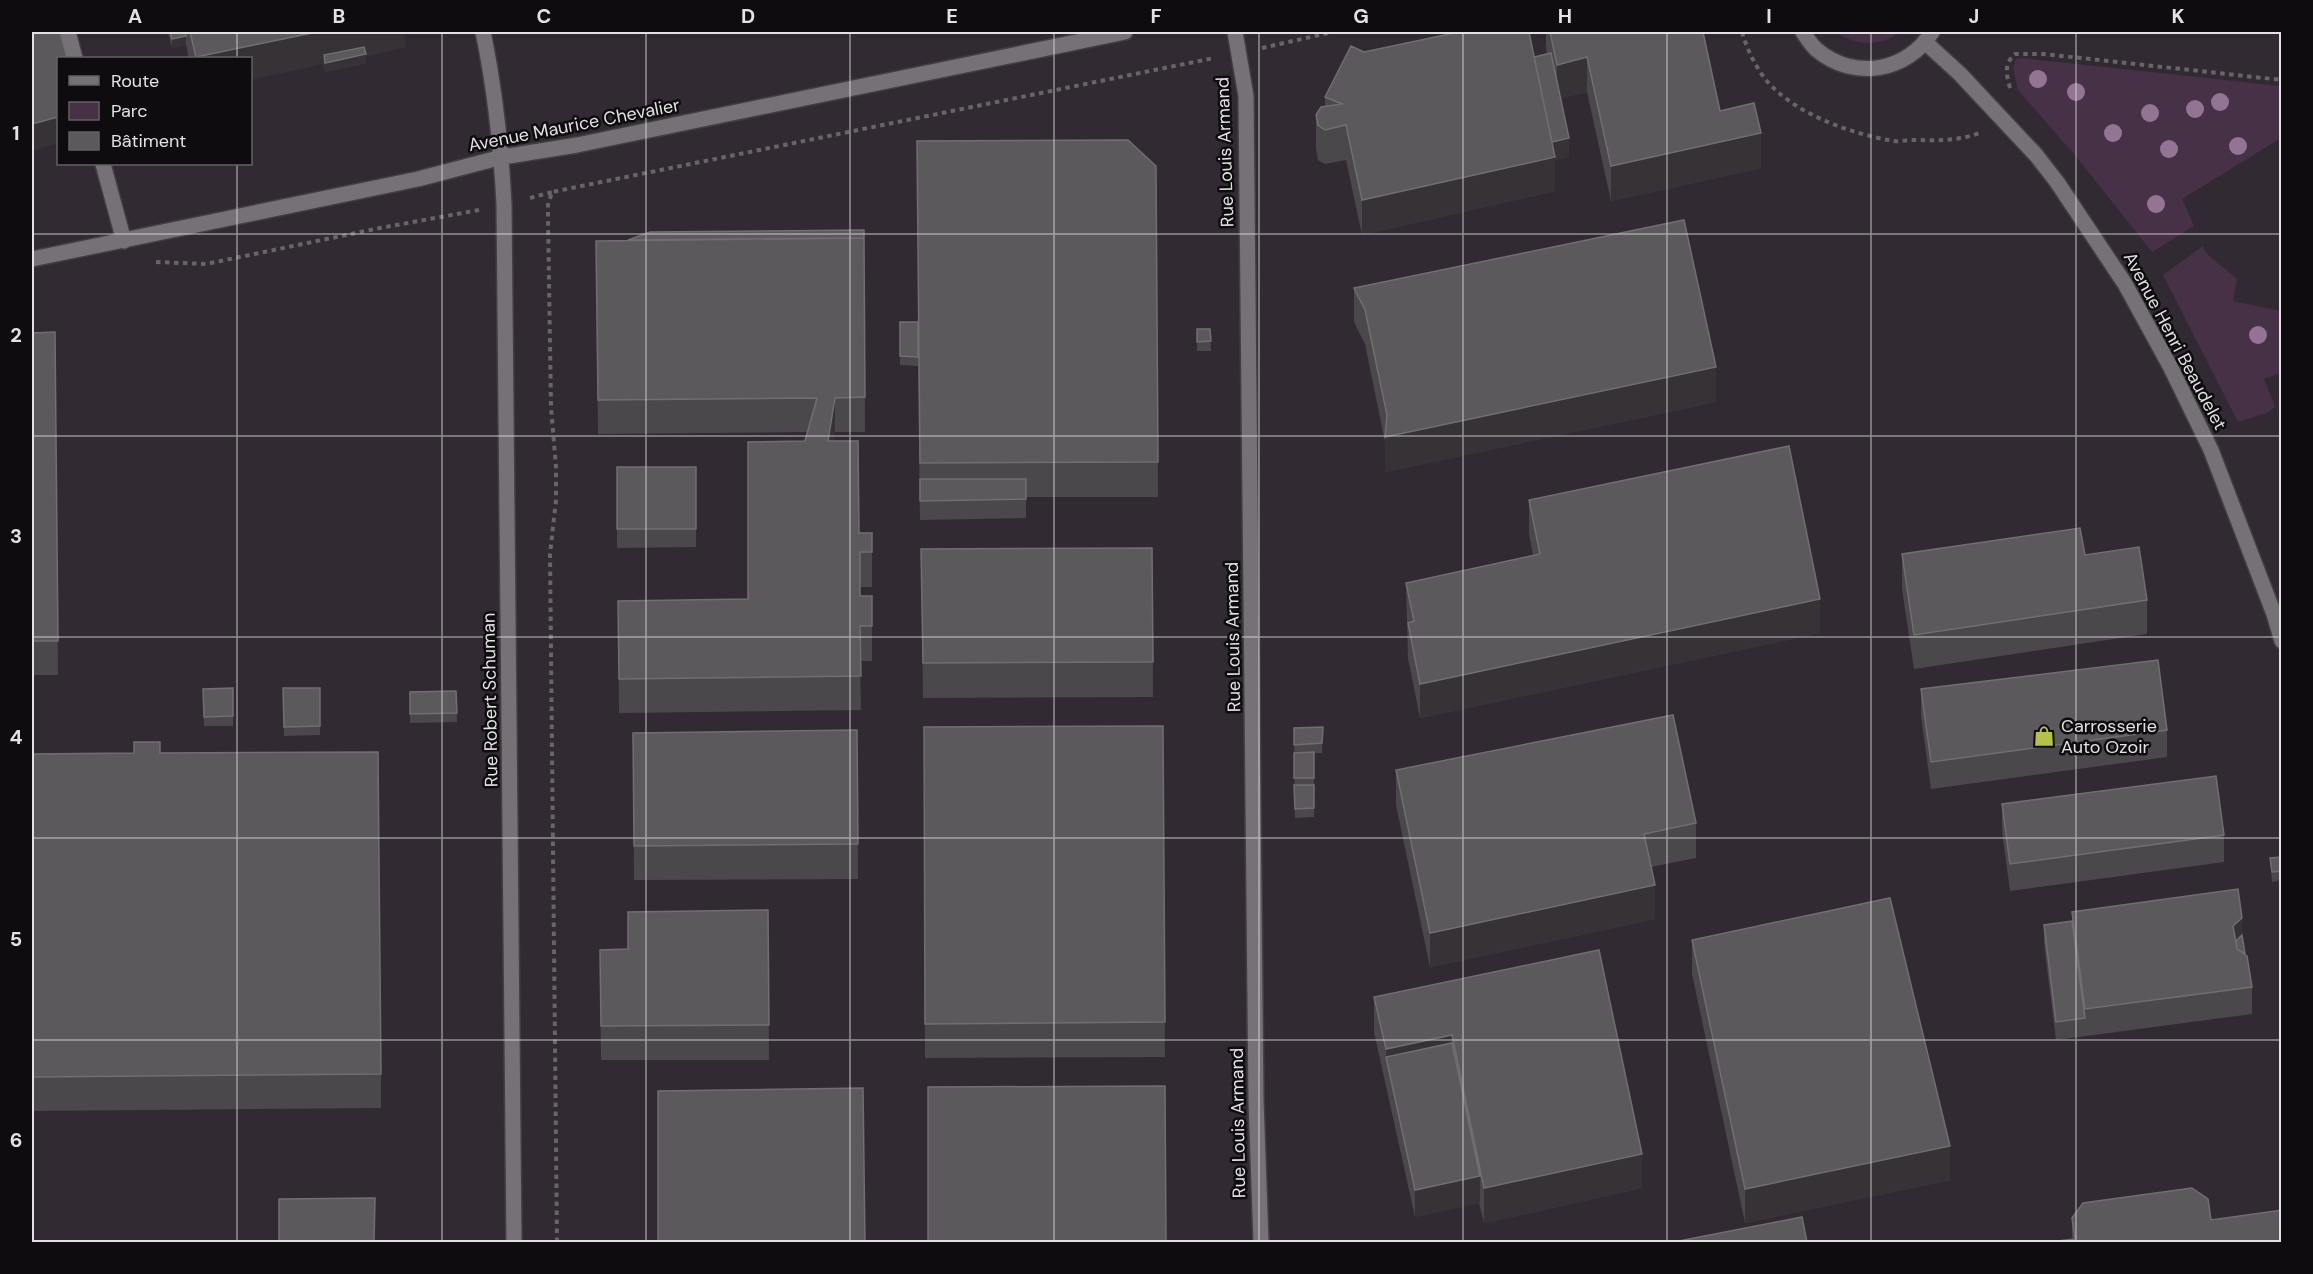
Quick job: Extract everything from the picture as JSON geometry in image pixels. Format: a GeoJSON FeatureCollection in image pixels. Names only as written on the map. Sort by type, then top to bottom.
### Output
{"type":"FeatureCollection","features":[{"type":"Feature","properties":{"kind":"street"},"geometry":{"type":"LineString","coordinates":[[68,32],[75,57]]}},
{"type":"Feature","properties":{"kind":"street","name":"Rue Robert Schuman"},"geometry":{"type":"LineString","coordinates":[[483,32],[493,78],[502,157],[504,204],[513,1242]]}},
{"type":"Feature","properties":{"kind":"street","name":"Avenue Maurice Chevalier"},"geometry":{"type":"LineString","coordinates":[[32,259],[418,179],[502,157],[588,143],[1125,32]]}},
{"type":"Feature","properties":{"kind":"street","name":"Rue Louis Armand"},"geometry":{"type":"LineString","coordinates":[[1235,32],[1246,96],[1256,1100],[1261,1242]]}},
{"type":"Feature","properties":{"kind":"street"},"geometry":{"type":"LineString","coordinates":[[1803,32],[1816,49],[1836,63],[1860,69],[1884,68],[1907,58],[1929,37]]}},
{"type":"Feature","properties":{"kind":"street","name":"Avenue Henri Beaudelet"},"geometry":{"type":"LineString","coordinates":[[1929,37],[1960,74],[2036,155],[2057,182],[2125,284],[2171,368],[2211,450],[2282,640]]}},
{"type":"Feature","properties":{"kind":"street"},"geometry":{"type":"LineString","coordinates":[[103,165],[124,240]]}},
{"type":"Feature","properties":{"kind":"path"},"geometry":{"type":"LineString","coordinates":[[152,262],[206,264],[1240,53],[1333,32]]}},
{"type":"Feature","properties":{"kind":"path"},"geometry":{"type":"LineString","coordinates":[[552,192],[548,205],[548,218],[551,406],[556,467],[556,500],[550,554],[557,1242]]}},
{"type":"Feature","properties":{"kind":"shaded area"},"geometry":{"type":"Polygon","coordinates":[[[32,32],[2281,32],[2281,1242],[32,1242],[32,32]]]}},
{"type":"Feature","properties":{"kind":"green space"},"geometry":{"type":"Polygon","coordinates":[[[1836,32],[1900,32],[1885,40],[1868,43],[1851,40],[1836,32]]]}},
{"type":"Feature","properties":{"kind":"green space"},"geometry":{"type":"Polygon","coordinates":[[[2016,59],[2281,86],[2281,138],[2182,199],[2194,226],[2152,252],[2074,154],[2018,90],[2013,68],[2016,59]]]}},
{"type":"Feature","properties":{"kind":"green space"},"geometry":{"type":"Polygon","coordinates":[[[2203,246],[2206,253],[2237,279],[2233,301],[2281,311],[2281,373],[2264,379],[2275,407],[2267,413],[2238,422],[2163,275],[2203,246]]]}},
{"type":"Feature","properties":{"kind":"building"},"geometry":{"type":"Polygon","coordinates":[[[32,32],[60,32],[67,57],[57,57],[57,117],[32,124],[32,32]]]}},
{"type":"Feature","properties":{"kind":"building"},"geometry":{"type":"Polygon","coordinates":[[[170,32],[185,32],[186,36],[172,39],[170,32]]]}},
{"type":"Feature","properties":{"kind":"building"},"geometry":{"type":"Polygon","coordinates":[[[190,32],[317,32],[196,57],[190,32]]]}},
{"type":"Feature","properties":{"kind":"building"},"geometry":{"type":"Polygon","coordinates":[[[1459,32],[1529,32],[1555,157],[1362,200],[1346,125],[1325,130],[1318,125],[1316,115],[1321,107],[1342,104],[1325,97],[1351,46],[1364,52],[1459,32]]]}},
{"type":"Feature","properties":{"kind":"building"},"geometry":{"type":"Polygon","coordinates":[[[1550,32],[1703,32],[1720,111],[1754,103],[1761,133],[1611,166],[1587,57],[1557,65],[1550,32]]]}},
{"type":"Feature","properties":{"kind":"building"},"geometry":{"type":"Polygon","coordinates":[[[364,47],[366,54],[325,63],[324,55],[364,47]]]}},
{"type":"Feature","properties":{"kind":"building"},"geometry":{"type":"Polygon","coordinates":[[[1551,53],[1569,138],[1552,142],[1534,57],[1551,53]]]}},
{"type":"Feature","properties":{"kind":"building"},"geometry":{"type":"Polygon","coordinates":[[[1128,140],[1156,166],[1158,462],[920,463],[917,141],[1128,140]]]}},
{"type":"Feature","properties":{"kind":"building"},"geometry":{"type":"Polygon","coordinates":[[[1684,220],[1716,367],[1385,437],[1387,415],[1365,310],[1354,288],[1684,220]]]}},
{"type":"Feature","properties":{"kind":"building"},"geometry":{"type":"Polygon","coordinates":[[[864,230],[864,238],[628,240],[650,232],[864,230]]]}},
{"type":"Feature","properties":{"kind":"building"},"geometry":{"type":"Polygon","coordinates":[[[864,238],[865,397],[835,398],[828,441],[858,441],[859,533],[872,533],[872,552],[860,552],[860,596],[872,596],[872,626],[860,626],[861,676],[619,679],[618,601],[748,599],[748,442],[805,441],[817,398],[598,400],[596,241],[864,238]]]}},
{"type":"Feature","properties":{"kind":"building"},"geometry":{"type":"Polygon","coordinates":[[[900,322],[918,322],[918,357],[900,356],[900,322]]]}},
{"type":"Feature","properties":{"kind":"building"},"geometry":{"type":"Polygon","coordinates":[[[1197,329],[1210,329],[1211,341],[1197,342],[1197,329]]]}},
{"type":"Feature","properties":{"kind":"building"},"geometry":{"type":"Polygon","coordinates":[[[55,332],[58,641],[32,641],[32,333],[55,332]]]}},
{"type":"Feature","properties":{"kind":"building"},"geometry":{"type":"Polygon","coordinates":[[[1789,446],[1820,599],[1420,684],[1408,623],[1414,621],[1406,583],[1540,554],[1529,500],[1789,446]]]}},
{"type":"Feature","properties":{"kind":"building"},"geometry":{"type":"Polygon","coordinates":[[[617,467],[696,467],[696,529],[617,529],[617,467]]]}},
{"type":"Feature","properties":{"kind":"building"},"geometry":{"type":"Polygon","coordinates":[[[920,479],[1026,479],[1026,499],[920,501],[920,479]]]}},
{"type":"Feature","properties":{"kind":"building"},"geometry":{"type":"Polygon","coordinates":[[[2080,528],[2085,555],[2139,547],[2147,600],[1914,635],[1902,554],[2080,528]]]}},
{"type":"Feature","properties":{"kind":"building"},"geometry":{"type":"Polygon","coordinates":[[[1152,548],[1153,662],[923,663],[921,549],[1152,548]]]}},
{"type":"Feature","properties":{"kind":"building","name":"Carrosserie Auto Ozoir"},"geometry":{"type":"Polygon","coordinates":[[[2158,660],[2167,730],[1931,762],[1921,689],[2158,660]]]}},
{"type":"Feature","properties":{"kind":"building"},"geometry":{"type":"Polygon","coordinates":[[[233,688],[233,716],[204,717],[203,689],[233,688]]]}},
{"type":"Feature","properties":{"kind":"building"},"geometry":{"type":"Polygon","coordinates":[[[283,688],[320,688],[320,726],[284,727],[283,688]]]}},
{"type":"Feature","properties":{"kind":"building"},"geometry":{"type":"Polygon","coordinates":[[[456,691],[457,713],[410,714],[410,692],[456,691]]]}},
{"type":"Feature","properties":{"kind":"building"},"geometry":{"type":"Polygon","coordinates":[[[1673,715],[1696,823],[1644,834],[1655,885],[1430,933],[1396,770],[1673,715]]]}},
{"type":"Feature","properties":{"kind":"building"},"geometry":{"type":"Polygon","coordinates":[[[1163,726],[1165,1022],[925,1024],[924,727],[1163,726]]]}},
{"type":"Feature","properties":{"kind":"building"},"geometry":{"type":"Polygon","coordinates":[[[1323,727],[1322,743],[1294,745],[1294,728],[1323,727]]]}},
{"type":"Feature","properties":{"kind":"building"},"geometry":{"type":"Polygon","coordinates":[[[857,730],[858,844],[634,846],[633,733],[857,730]]]}},
{"type":"Feature","properties":{"kind":"building"},"geometry":{"type":"Polygon","coordinates":[[[134,742],[160,742],[160,753],[378,752],[381,1074],[32,1077],[32,754],[134,753],[134,742]]]}},
{"type":"Feature","properties":{"kind":"building"},"geometry":{"type":"Polygon","coordinates":[[[1314,752],[1314,778],[1294,778],[1294,753],[1314,752]]]}},
{"type":"Feature","properties":{"kind":"building"},"geometry":{"type":"Polygon","coordinates":[[[2216,776],[2224,835],[2010,864],[2002,804],[2216,776]]]}},
{"type":"Feature","properties":{"kind":"building"},"geometry":{"type":"Polygon","coordinates":[[[1294,785],[1314,785],[1314,808],[1295,809],[1294,785]]]}},
{"type":"Feature","properties":{"kind":"building"},"geometry":{"type":"Polygon","coordinates":[[[2282,857],[2282,871],[2272,872],[2270,858],[2282,857]]]}},
{"type":"Feature","properties":{"kind":"building"},"geometry":{"type":"Polygon","coordinates":[[[2238,889],[2242,918],[2233,926],[2237,949],[2247,956],[2252,987],[2085,1009],[2072,912],[2238,889]]]}},
{"type":"Feature","properties":{"kind":"building"},"geometry":{"type":"Polygon","coordinates":[[[1890,898],[1950,1146],[1745,1189],[1692,940],[1890,898]]]}},
{"type":"Feature","properties":{"kind":"building"},"geometry":{"type":"Polygon","coordinates":[[[768,910],[769,1025],[601,1026],[600,950],[628,949],[628,912],[768,910]]]}},
{"type":"Feature","properties":{"kind":"building"},"geometry":{"type":"Polygon","coordinates":[[[2072,921],[2085,1018],[2056,1022],[2044,925],[2072,921]]]}},
{"type":"Feature","properties":{"kind":"building"},"geometry":{"type":"Polygon","coordinates":[[[2242,935],[2245,954],[2237,949],[2236,941],[2242,935]]]}},
{"type":"Feature","properties":{"kind":"building"},"geometry":{"type":"Polygon","coordinates":[[[1599,950],[1642,1154],[1484,1188],[1452,1035],[1386,1049],[1374,997],[1599,950]]]}},
{"type":"Feature","properties":{"kind":"building"},"geometry":{"type":"Polygon","coordinates":[[[1452,1043],[1480,1176],[1415,1190],[1386,1057],[1452,1043]]]}},
{"type":"Feature","properties":{"kind":"building"},"geometry":{"type":"Polygon","coordinates":[[[1165,1086],[1166,1242],[928,1242],[928,1087],[1165,1086]]]}},
{"type":"Feature","properties":{"kind":"building"},"geometry":{"type":"Polygon","coordinates":[[[863,1088],[865,1242],[658,1242],[658,1091],[863,1088]]]}},
{"type":"Feature","properties":{"kind":"building"},"geometry":{"type":"Polygon","coordinates":[[[2192,1188],[2208,1199],[2211,1220],[2282,1210],[2282,1242],[2049,1242],[2075,1239],[2072,1218],[2083,1203],[2192,1188]]]}},
{"type":"Feature","properties":{"kind":"building"},"geometry":{"type":"Polygon","coordinates":[[[375,1198],[374,1242],[279,1242],[279,1199],[375,1198]]]}},
{"type":"Feature","properties":{"kind":"building"},"geometry":{"type":"Polygon","coordinates":[[[1802,1217],[1807,1242],[1674,1242],[1802,1217]]]}},
{"type":"Feature","properties":{"kind":"place","name":"Carrosserie Auto Ozoir"},"geometry":{"type":"Point","coordinates":[2044,736]}}]}
